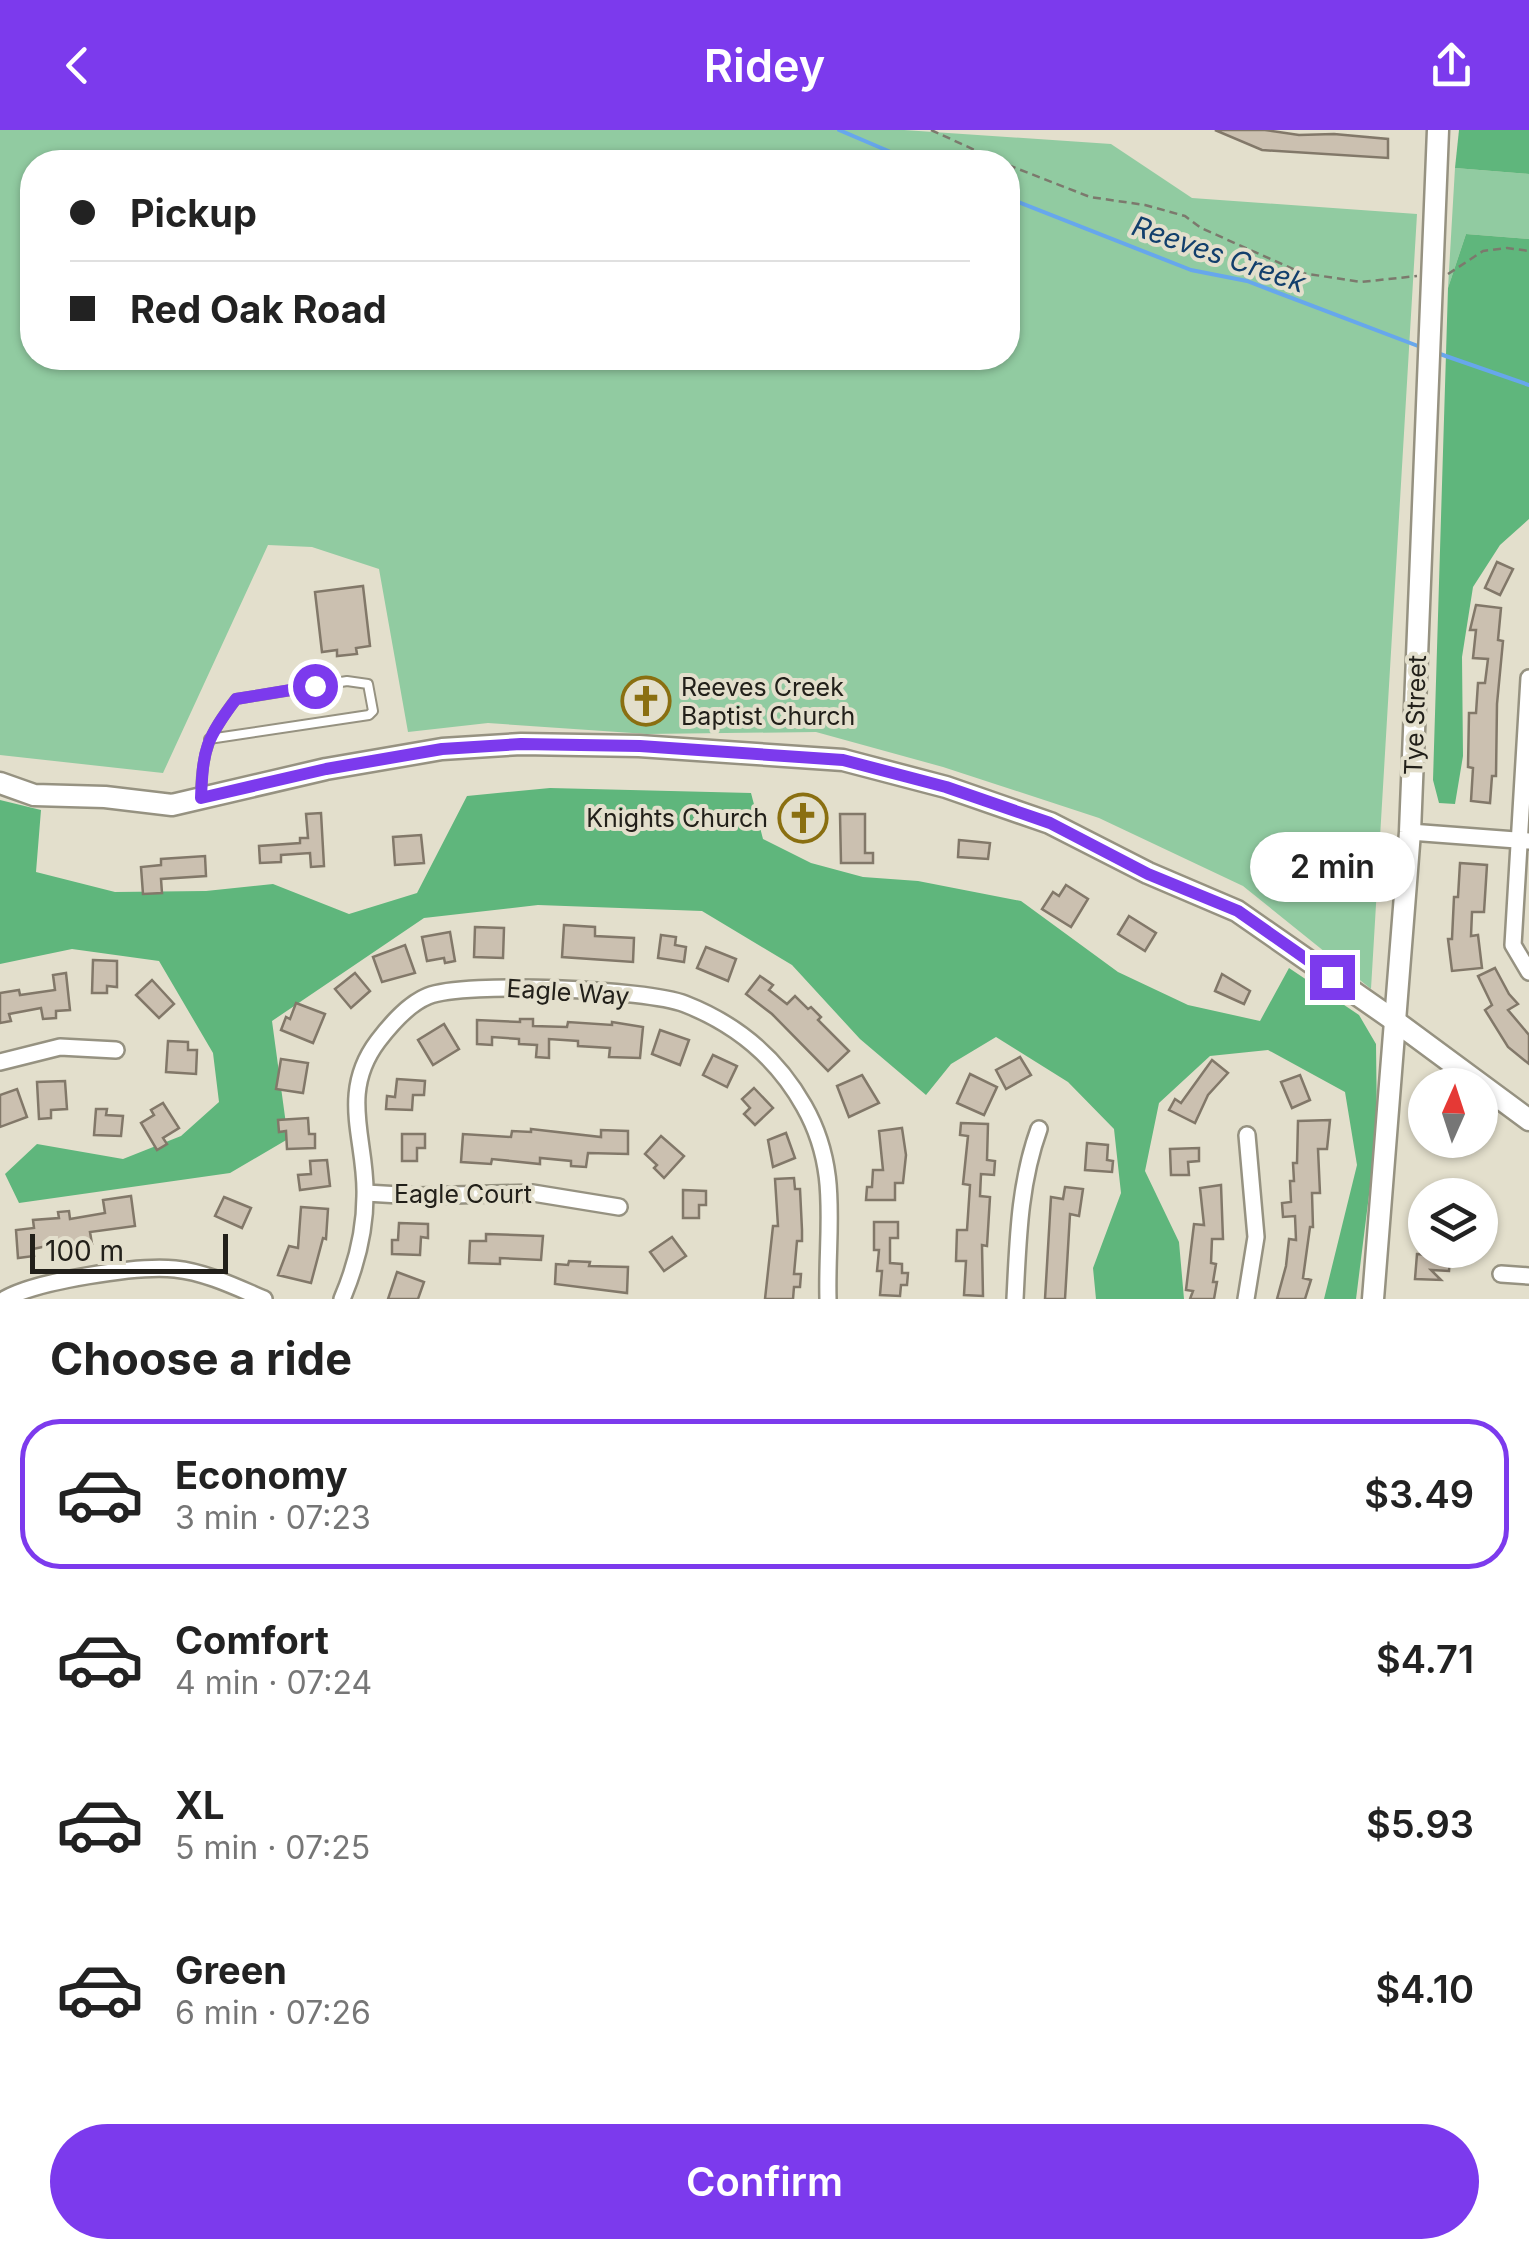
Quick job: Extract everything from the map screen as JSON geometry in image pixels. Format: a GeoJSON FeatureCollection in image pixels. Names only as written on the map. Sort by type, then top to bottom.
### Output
{"type":"FeatureCollection","features":[{"type":"Feature","properties":{"kind":"street","name":"Tye Street"},"geometry":{"type":"LineString","coordinates":[[1373,1299],[1410,832],[1438,130]]}},
{"type":"Feature","properties":{"kind":"street"},"geometry":{"type":"LineString","coordinates":[[1529,678],[1523,841],[1513,945],[1529,972]]}},
{"type":"Feature","properties":{"kind":"street"},"geometry":{"type":"LineString","coordinates":[[0,783],[34,794],[172,805],[326,769],[442,749],[521,744],[640,746],[843,760],[946,787],[1050,823],[1148,874],[1238,911],[1529,1120]]}},
{"type":"Feature","properties":{"kind":"street"},"geometry":{"type":"LineString","coordinates":[[1410,832],[1523,841]]}},
{"type":"Feature","properties":{"kind":"street","name":"Eagle Way"},"geometry":{"type":"LineString","coordinates":[[342,1299],[360,1245],[366,1193],[354,1112],[361,1076],[375,1044],[403,1012],[428,996],[466,988],[504,987],[680,1002],[708,1014],[761,1048],[805,1106],[829,1174],[832,1212],[828,1299]]}},
{"type":"Feature","properties":{"kind":"street"},"geometry":{"type":"LineString","coordinates":[[0,1062],[60,1047],[116,1050]]}},
{"type":"Feature","properties":{"kind":"street"},"geometry":{"type":"LineString","coordinates":[[1015,1299],[1020,1212],[1029,1157],[1039,1130]]}},
{"type":"Feature","properties":{"kind":"street"},"geometry":{"type":"LineString","coordinates":[[1246,1299],[1256,1236],[1247,1136]]}},
{"type":"Feature","properties":{"kind":"street","name":"Eagle Court"},"geometry":{"type":"LineString","coordinates":[[366,1193],[533,1193],[619,1206]]}},
{"type":"Feature","properties":{"kind":"street"},"geometry":{"type":"LineString","coordinates":[[5,1299],[125,1271],[175,1268],[228,1283],[264,1299]]}},
{"type":"Feature","properties":{"kind":"street"},"geometry":{"type":"LineString","coordinates":[[1501,1274],[1529,1276]]}},
{"type":"Feature","properties":{"kind":"lane"},"geometry":{"type":"LineString","coordinates":[[201,798],[202,760],[209,739],[236,699],[347,680],[368,684],[373,711],[369,715],[209,739]]}},
{"type":"Feature","properties":{"kind":"path"},"geometry":{"type":"LineString","coordinates":[[931,130],[975,150]]}},
{"type":"Feature","properties":{"kind":"path"},"geometry":{"type":"LineString","coordinates":[[1020,170],[1090,197],[1185,216],[1202,228],[1302,273],[1362,282],[1400,276],[1428,277]]}},
{"type":"Feature","properties":{"kind":"path"},"geometry":{"type":"LineString","coordinates":[[1442,276],[1458,270],[1483,251],[1529,251]]}},
{"type":"Feature","properties":{"kind":"green space"},"geometry":{"type":"Polygon","coordinates":[[[0,130],[904,130],[1111,144],[1192,198],[1417,214],[1371,989],[1243,886],[1099,818],[943,767],[816,732],[647,734],[488,723],[408,732],[379,569],[312,547],[268,545],[163,773],[0,755],[0,130]]]}},
{"type":"Feature","properties":{"kind":"green space"},"geometry":{"type":"Polygon","coordinates":[[[1459,130],[1529,130],[1529,174],[1455,168],[1459,130]]]}},
{"type":"Feature","properties":{"kind":"green space"},"geometry":{"type":"Polygon","coordinates":[[[1455,168],[1529,174],[1529,239],[1466,234],[1448,288],[1455,168]]]}},
{"type":"Feature","properties":{"kind":"green space"},"geometry":{"type":"Polygon","coordinates":[[[1466,234],[1529,239],[1529,519],[1500,545],[1473,587],[1462,657],[1463,756],[1455,804],[1439,803],[1433,780],[1448,288],[1466,234]]]}},
{"type":"Feature","properties":{"kind":"green space"},"geometry":{"type":"Polygon","coordinates":[[[550,788],[751,793],[763,839],[811,863],[863,877],[918,881],[1021,901],[1118,972],[1188,1005],[1260,1021],[1289,968],[1359,1015],[1376,1044],[1377,1131],[1356,1299],[1324,1299],[1357,1165],[1345,1092],[1268,1050],[1210,1056],[1159,1103],[1145,1171],[1179,1242],[1184,1299],[1096,1299],[1093,1268],[1121,1193],[1114,1129],[1068,1082],[996,1037],[951,1064],[926,1095],[860,1039],[792,965],[702,911],[538,905],[424,918],[272,1021],[288,1139],[230,1173],[19,1203],[5,1174],[37,1144],[123,1159],[181,1136],[219,1102],[213,1053],[159,961],[72,949],[0,964],[0,800],[41,810],[36,872],[115,892],[206,891],[273,884],[349,914],[417,893],[467,796],[550,788]]]}},
{"type":"Feature","properties":{"kind":"building"},"geometry":{"type":"Polygon","coordinates":[[[1215,130],[1388,139],[1388,158],[1262,150],[1215,130]]]}},
{"type":"Feature","properties":{"kind":"building"},"geometry":{"type":"Polygon","coordinates":[[[1497,562],[1513,569],[1500,595],[1485,588],[1497,562]]]}},
{"type":"Feature","properties":{"kind":"building"},"geometry":{"type":"Polygon","coordinates":[[[363,586],[370,646],[356,648],[357,654],[337,656],[337,650],[322,652],[315,592],[363,586]]]}},
{"type":"Feature","properties":{"kind":"building"},"geometry":{"type":"Polygon","coordinates":[[[1476,605],[1501,608],[1496,776],[1492,776],[1490,803],[1471,801],[1473,768],[1468,767],[1469,713],[1476,713],[1478,683],[1485,683],[1488,659],[1473,658],[1476,630],[1470,630],[1476,605]]]}},
{"type":"Feature","properties":{"kind":"building"},"geometry":{"type":"Polygon","coordinates":[[[321,813],[324,866],[311,867],[310,853],[281,855],[281,862],[260,863],[259,846],[300,843],[300,838],[308,838],[306,814],[321,813]]]}},
{"type":"Feature","properties":{"kind":"building"},"geometry":{"type":"Polygon","coordinates":[[[840,814],[865,814],[865,853],[873,853],[873,863],[841,863],[840,814]]]}},
{"type":"Feature","properties":{"kind":"building"},"geometry":{"type":"Polygon","coordinates":[[[421,835],[424,863],[395,865],[393,837],[421,835]]]}},
{"type":"Feature","properties":{"kind":"building"},"geometry":{"type":"Polygon","coordinates":[[[959,840],[990,843],[988,859],[958,857],[959,840]]]}},
{"type":"Feature","properties":{"kind":"building"},"geometry":{"type":"Polygon","coordinates":[[[205,856],[206,876],[161,879],[162,893],[143,894],[141,867],[161,865],[161,859],[205,856]]]}},
{"type":"Feature","properties":{"kind":"building"},"geometry":{"type":"Polygon","coordinates":[[[1460,863],[1487,865],[1484,912],[1472,912],[1471,936],[1478,935],[1482,968],[1452,971],[1448,939],[1452,939],[1460,863]]]}},
{"type":"Feature","properties":{"kind":"building"},"geometry":{"type":"Polygon","coordinates":[[[1066,885],[1088,899],[1071,927],[1042,909],[1053,892],[1059,896],[1066,885]]]}},
{"type":"Feature","properties":{"kind":"building"},"geometry":{"type":"Polygon","coordinates":[[[1129,916],[1156,933],[1145,951],[1118,934],[1129,916]]]}},
{"type":"Feature","properties":{"kind":"building"},"geometry":{"type":"Polygon","coordinates":[[[564,925],[595,927],[595,936],[634,938],[633,962],[562,957],[564,925]]]}},
{"type":"Feature","properties":{"kind":"building"},"geometry":{"type":"Polygon","coordinates":[[[475,927],[504,928],[503,958],[474,957],[475,927]]]}},
{"type":"Feature","properties":{"kind":"building"},"geometry":{"type":"Polygon","coordinates":[[[450,932],[455,961],[427,961],[422,937],[450,932]]]}},
{"type":"Feature","properties":{"kind":"building"},"geometry":{"type":"Polygon","coordinates":[[[661,935],[676,937],[675,945],[686,947],[684,962],[658,958],[661,935]]]}},
{"type":"Feature","properties":{"kind":"building"},"geometry":{"type":"Polygon","coordinates":[[[405,945],[415,973],[382,982],[373,957],[405,945]]]}},
{"type":"Feature","properties":{"kind":"building"},"geometry":{"type":"Polygon","coordinates":[[[706,947],[736,959],[728,981],[697,968],[706,947]]]}},
{"type":"Feature","properties":{"kind":"building"},"geometry":{"type":"Polygon","coordinates":[[[93,960],[117,961],[117,987],[107,986],[107,993],[92,993],[93,960]]]}},
{"type":"Feature","properties":{"kind":"building"},"geometry":{"type":"Polygon","coordinates":[[[1495,968],[1518,1004],[1508,1010],[1529,1035],[1529,1064],[1508,1047],[1485,1010],[1492,1005],[1478,976],[1495,968]]]}},
{"type":"Feature","properties":{"kind":"building"},"geometry":{"type":"Polygon","coordinates":[[[66,973],[70,1010],[56,1011],[56,1018],[43,1019],[41,1008],[9,1014],[11,1021],[0,1023],[0,993],[19,990],[20,995],[55,990],[53,975],[66,973]]]}},
{"type":"Feature","properties":{"kind":"building"},"geometry":{"type":"Polygon","coordinates":[[[355,973],[370,991],[351,1008],[335,989],[355,973]]]}},
{"type":"Feature","properties":{"kind":"building"},"geometry":{"type":"Polygon","coordinates":[[[1222,974],[1250,991],[1244,1004],[1215,991],[1222,974]]]}},
{"type":"Feature","properties":{"kind":"building"},"geometry":{"type":"Polygon","coordinates":[[[760,976],[773,985],[769,990],[787,1004],[795,996],[808,1009],[811,1007],[821,1017],[818,1020],[849,1051],[828,1071],[772,1014],[746,994],[760,976]]]}},
{"type":"Feature","properties":{"kind":"building"},"geometry":{"type":"Polygon","coordinates":[[[152,980],[174,1004],[159,1018],[136,995],[152,980]]]}},
{"type":"Feature","properties":{"kind":"building"},"geometry":{"type":"Polygon","coordinates":[[[296,1003],[325,1014],[313,1043],[281,1030],[296,1003]]]}},
{"type":"Feature","properties":{"kind":"building"},"geometry":{"type":"Polygon","coordinates":[[[533,1019],[533,1026],[612,1022],[643,1027],[640,1058],[609,1057],[610,1048],[578,1046],[578,1041],[549,1039],[549,1058],[536,1057],[537,1045],[519,1044],[519,1039],[492,1037],[492,1045],[477,1044],[477,1020],[533,1019]]]}},
{"type":"Feature","properties":{"kind":"building"},"geometry":{"type":"Polygon","coordinates":[[[444,1024],[459,1049],[433,1065],[418,1040],[444,1024]]]}},
{"type":"Feature","properties":{"kind":"building"},"geometry":{"type":"Polygon","coordinates":[[[660,1030],[689,1040],[680,1065],[652,1054],[660,1030]]]}},
{"type":"Feature","properties":{"kind":"building"},"geometry":{"type":"Polygon","coordinates":[[[168,1041],[188,1042],[188,1050],[197,1050],[196,1074],[166,1072],[168,1041]]]}},
{"type":"Feature","properties":{"kind":"building"},"geometry":{"type":"Polygon","coordinates":[[[713,1055],[737,1066],[727,1087],[703,1075],[713,1055]]]}},
{"type":"Feature","properties":{"kind":"building"},"geometry":{"type":"Polygon","coordinates":[[[1020,1057],[1031,1075],[1006,1089],[996,1070],[1020,1057]]]}},
{"type":"Feature","properties":{"kind":"building"},"geometry":{"type":"Polygon","coordinates":[[[281,1059],[308,1063],[303,1093],[276,1089],[281,1059]]]}},
{"type":"Feature","properties":{"kind":"building"},"geometry":{"type":"Polygon","coordinates":[[[1212,1060],[1228,1073],[1208,1095],[1195,1123],[1169,1110],[1175,1099],[1181,1103],[1212,1060]]]}},
{"type":"Feature","properties":{"kind":"building"},"geometry":{"type":"Polygon","coordinates":[[[970,1074],[997,1087],[984,1115],[957,1103],[970,1074]]]}},
{"type":"Feature","properties":{"kind":"building"},"geometry":{"type":"Polygon","coordinates":[[[862,1075],[879,1103],[849,1117],[837,1086],[862,1075]]]}},
{"type":"Feature","properties":{"kind":"building"},"geometry":{"type":"Polygon","coordinates":[[[1300,1075],[1310,1100],[1292,1108],[1281,1082],[1300,1075]]]}},
{"type":"Feature","properties":{"kind":"building"},"geometry":{"type":"Polygon","coordinates":[[[397,1079],[425,1081],[424,1095],[413,1095],[412,1110],[386,1109],[387,1096],[395,1097],[397,1079]]]}},
{"type":"Feature","properties":{"kind":"building"},"geometry":{"type":"Polygon","coordinates":[[[65,1081],[67,1109],[51,1110],[51,1118],[39,1119],[37,1082],[65,1081]]]}},
{"type":"Feature","properties":{"kind":"building"},"geometry":{"type":"Polygon","coordinates":[[[754,1088],[773,1108],[755,1125],[744,1114],[750,1108],[742,1099],[754,1088]]]}},
{"type":"Feature","properties":{"kind":"building"},"geometry":{"type":"Polygon","coordinates":[[[17,1089],[27,1117],[0,1127],[0,1095],[17,1089]]]}},
{"type":"Feature","properties":{"kind":"building"},"geometry":{"type":"Polygon","coordinates":[[[163,1103],[179,1128],[163,1138],[167,1144],[157,1150],[141,1123],[163,1103]]]}},
{"type":"Feature","properties":{"kind":"building"},"geometry":{"type":"Polygon","coordinates":[[[96,1109],[107,1109],[106,1115],[123,1116],[121,1136],[94,1135],[96,1109]]]}},
{"type":"Feature","properties":{"kind":"building"},"geometry":{"type":"Polygon","coordinates":[[[308,1118],[309,1134],[315,1134],[315,1148],[287,1149],[286,1131],[279,1132],[278,1120],[308,1118]]]}},
{"type":"Feature","properties":{"kind":"building"},"geometry":{"type":"Polygon","coordinates":[[[1330,1120],[1327,1149],[1318,1149],[1320,1193],[1312,1193],[1313,1227],[1303,1278],[1311,1280],[1305,1299],[1277,1299],[1289,1239],[1296,1240],[1295,1216],[1283,1217],[1282,1203],[1291,1202],[1298,1121],[1330,1120]]]}},
{"type":"Feature","properties":{"kind":"building"},"geometry":{"type":"Polygon","coordinates":[[[961,1123],[988,1124],[987,1160],[995,1161],[994,1175],[981,1174],[980,1196],[990,1197],[987,1246],[982,1245],[983,1296],[964,1295],[966,1261],[956,1261],[957,1230],[967,1230],[970,1185],[963,1184],[968,1136],[960,1135],[961,1123]]]}},
{"type":"Feature","properties":{"kind":"building"},"geometry":{"type":"Polygon","coordinates":[[[902,1128],[906,1155],[903,1183],[895,1183],[895,1200],[866,1200],[873,1170],[883,1170],[879,1131],[902,1128]]]}},
{"type":"Feature","properties":{"kind":"building"},"geometry":{"type":"Polygon","coordinates":[[[531,1129],[601,1137],[601,1130],[628,1131],[628,1154],[588,1153],[586,1167],[571,1166],[571,1161],[540,1158],[540,1164],[492,1159],[491,1164],[461,1162],[463,1134],[511,1137],[512,1131],[531,1129]]]}},
{"type":"Feature","properties":{"kind":"building"},"geometry":{"type":"Polygon","coordinates":[[[786,1133],[795,1158],[773,1167],[768,1140],[786,1133]]]}},
{"type":"Feature","properties":{"kind":"building"},"geometry":{"type":"Polygon","coordinates":[[[402,1134],[425,1134],[425,1148],[417,1148],[417,1161],[402,1161],[402,1134]]]}},
{"type":"Feature","properties":{"kind":"building"},"geometry":{"type":"Polygon","coordinates":[[[661,1136],[684,1156],[664,1178],[645,1154],[661,1136]]]}},
{"type":"Feature","properties":{"kind":"building"},"geometry":{"type":"Polygon","coordinates":[[[1087,1143],[1108,1145],[1107,1160],[1113,1161],[1112,1172],[1085,1170],[1087,1143]]]}},
{"type":"Feature","properties":{"kind":"building"},"geometry":{"type":"Polygon","coordinates":[[[1199,1148],[1199,1161],[1188,1162],[1189,1175],[1171,1175],[1170,1149],[1199,1148]]]}},
{"type":"Feature","properties":{"kind":"building"},"geometry":{"type":"Polygon","coordinates":[[[327,1160],[330,1186],[300,1190],[298,1175],[311,1174],[310,1161],[327,1160]]]}},
{"type":"Feature","properties":{"kind":"building"},"geometry":{"type":"Polygon","coordinates":[[[794,1178],[795,1189],[800,1189],[802,1241],[797,1241],[794,1274],[801,1274],[800,1287],[794,1287],[793,1299],[765,1299],[773,1226],[778,1226],[775,1179],[794,1178]]]}},
{"type":"Feature","properties":{"kind":"building"},"geometry":{"type":"Polygon","coordinates":[[[1221,1185],[1223,1239],[1212,1239],[1211,1263],[1216,1264],[1213,1282],[1217,1282],[1214,1299],[1190,1299],[1193,1291],[1186,1290],[1194,1224],[1204,1225],[1200,1188],[1221,1185]]]}},
{"type":"Feature","properties":{"kind":"building"},"geometry":{"type":"Polygon","coordinates":[[[1065,1187],[1083,1189],[1079,1216],[1070,1214],[1065,1299],[1045,1299],[1051,1197],[1063,1199],[1065,1187]]]}},
{"type":"Feature","properties":{"kind":"building"},"geometry":{"type":"Polygon","coordinates":[[[683,1190],[706,1191],[706,1205],[699,1205],[699,1218],[683,1218],[683,1190]]]}},
{"type":"Feature","properties":{"kind":"building"},"geometry":{"type":"Polygon","coordinates":[[[131,1196],[135,1226],[90,1232],[92,1244],[79,1246],[79,1241],[47,1246],[33,1249],[34,1256],[18,1258],[16,1230],[34,1228],[33,1220],[59,1218],[58,1212],[69,1211],[70,1219],[105,1213],[103,1200],[131,1196]]]}},
{"type":"Feature","properties":{"kind":"building"},"geometry":{"type":"Polygon","coordinates":[[[224,1197],[251,1208],[242,1228],[215,1216],[224,1197]]]}},
{"type":"Feature","properties":{"kind":"building"},"geometry":{"type":"Polygon","coordinates":[[[301,1207],[328,1209],[326,1239],[323,1238],[311,1283],[278,1275],[289,1246],[298,1248],[301,1207]]]}},
{"type":"Feature","properties":{"kind":"building"},"geometry":{"type":"Polygon","coordinates":[[[874,1222],[898,1222],[898,1238],[890,1238],[890,1263],[902,1264],[902,1273],[908,1273],[900,1296],[880,1295],[882,1271],[877,1271],[879,1250],[874,1250],[874,1222]]]}},
{"type":"Feature","properties":{"kind":"building"},"geometry":{"type":"Polygon","coordinates":[[[399,1223],[428,1224],[428,1238],[421,1237],[420,1255],[392,1254],[392,1240],[398,1240],[399,1223]]]}},
{"type":"Feature","properties":{"kind":"building"},"geometry":{"type":"Polygon","coordinates":[[[486,1234],[543,1236],[541,1260],[500,1258],[500,1264],[469,1263],[470,1241],[486,1241],[486,1234]]]}},
{"type":"Feature","properties":{"kind":"building"},"geometry":{"type":"Polygon","coordinates":[[[672,1237],[686,1256],[664,1271],[650,1252],[672,1237]]]}},
{"type":"Feature","properties":{"kind":"building"},"geometry":{"type":"Polygon","coordinates":[[[569,1261],[628,1267],[627,1293],[555,1284],[556,1264],[568,1265],[569,1261]]]}},
{"type":"Feature","properties":{"kind":"building"},"geometry":{"type":"Polygon","coordinates":[[[1416,1268],[1449,1268],[1431,1270],[1441,1280],[1415,1279],[1416,1268]]]}},
{"type":"Feature","properties":{"kind":"building"},"geometry":{"type":"Polygon","coordinates":[[[397,1272],[424,1282],[418,1299],[388,1299],[397,1272]]]}},
{"type":"Feature","properties":{"kind":"waterway","name":"Reeves Creek"},"geometry":{"type":"LineString","coordinates":[[839,130],[886,150]]}},
{"type":"Feature","properties":{"kind":"waterway","name":"Reeves Creek"},"geometry":{"type":"LineString","coordinates":[[1020,203],[1191,270],[1247,281],[1418,346]]}},
{"type":"Feature","properties":{"kind":"waterway","name":"Reeves Creek"},"geometry":{"type":"LineString","coordinates":[[1440,354],[1529,385]]}},
{"type":"Feature","properties":{"kind":"place","name":"Reeves Creek Baptist Church"},"geometry":{"type":"Point","coordinates":[646,701]}},
{"type":"Feature","properties":{"kind":"place","name":"Knights Church"},"geometry":{"type":"Point","coordinates":[803,818]}},
{"type":"Feature","properties":{"kind":"route"},"geometry":{"type":"LineString","coordinates":[[315,686],[236,699],[211,732],[202,760],[201,798],[326,769],[442,749],[521,744],[640,746],[843,760],[946,787],[1050,823],[1148,874],[1238,911],[1332,977]]}}]}
